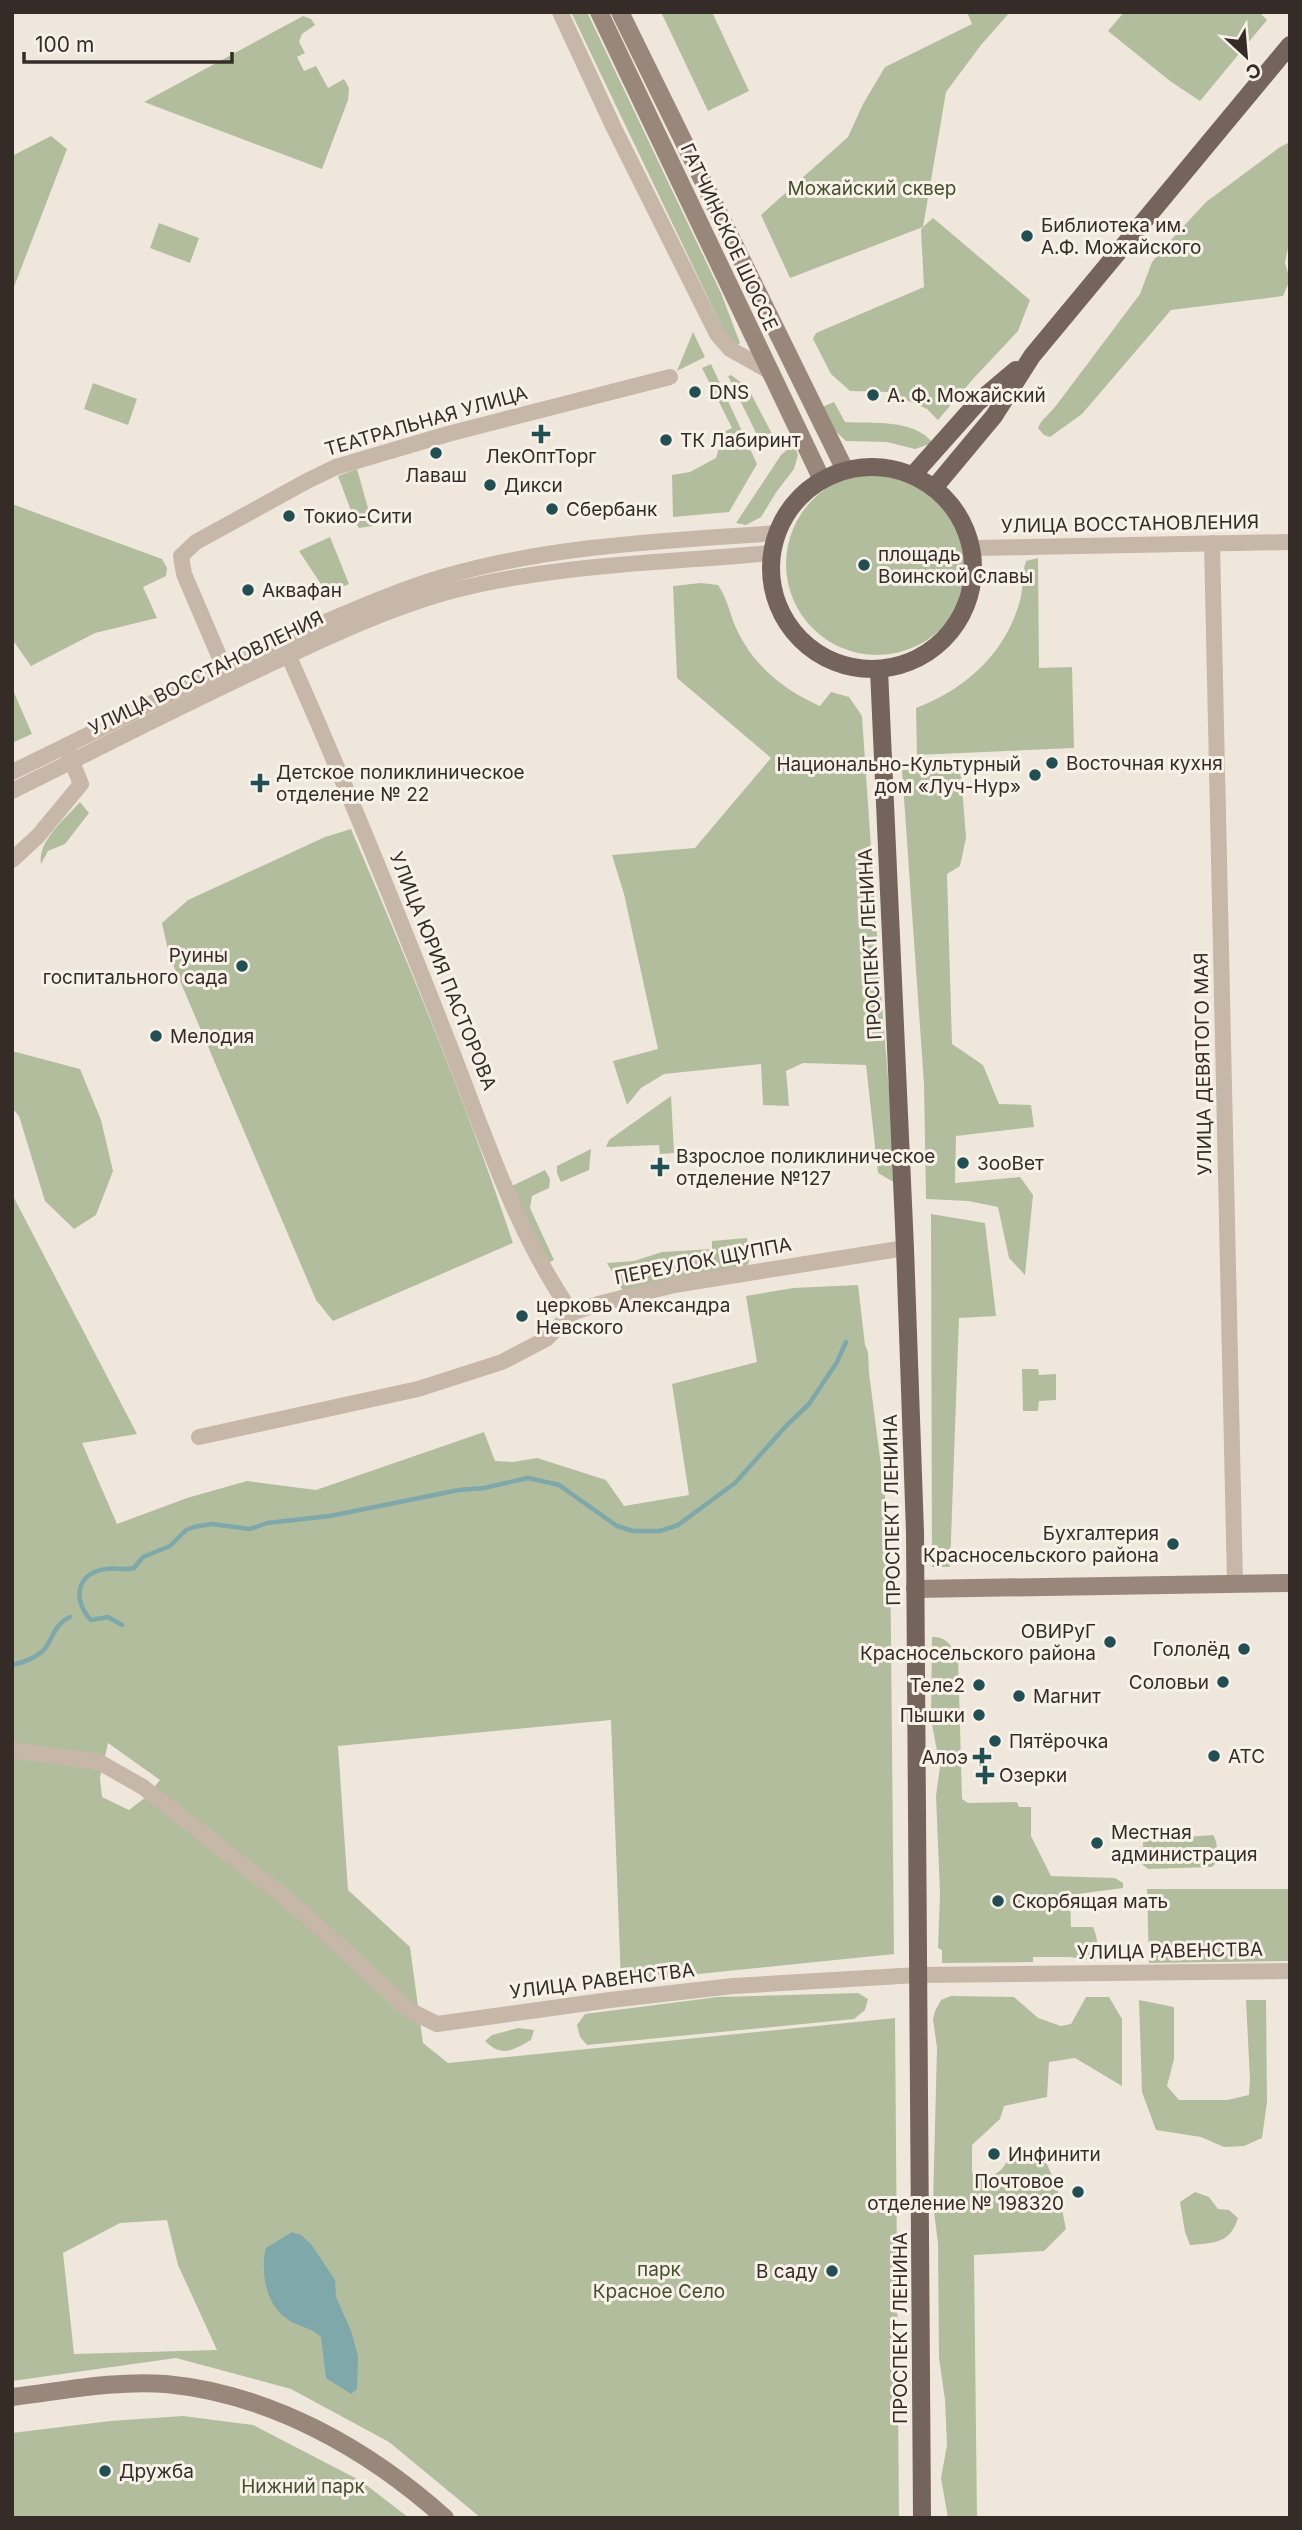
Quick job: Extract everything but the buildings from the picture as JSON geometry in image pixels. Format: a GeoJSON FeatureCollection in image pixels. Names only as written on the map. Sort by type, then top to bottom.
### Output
{"type":"FeatureCollection","features":[{"type":"Feature","properties":{"kind":"main road","name":"ГАТЧИНСКОЕ ШОССЕ"},"geometry":{"type":"LineString","coordinates":[[599,12],[822,480]]}},
{"type":"Feature","properties":{"kind":"main road","name":"ГАТЧИНСКОЕ ШОССЕ"},"geometry":{"type":"LineString","coordinates":[[621,12],[845,470]]}},
{"type":"Feature","properties":{"kind":"main road"},"geometry":{"type":"LineString","coordinates":[[934,488],[994,416],[1032,356],[1290,45]]}},
{"type":"Feature","properties":{"kind":"main road"},"geometry":{"type":"LineString","coordinates":[[913,475],[978,402],[1032,356]]}},
{"type":"Feature","properties":{"kind":"main road"},"geometry":{"type":"LineString","coordinates":[[891,468],[913,475],[934,488],[950,503],[960,517],[972,548],[974,567],[970,595],[959,621],[948,636],[923,656],[909,663],[879,670],[860,669],[825,659],[797,636],[786,622],[775,597],[770,571],[771,553],[777,533],[793,504],[822,480],[845,470],[891,468]]}},
{"type":"Feature","properties":{"kind":"main road","name":"ПРОСПЕКТ ЛЕНИНА"},"geometry":{"type":"LineString","coordinates":[[879,670],[905,1248],[915,1589],[922,2518]]}},
{"type":"Feature","properties":{"kind":"main road"},"geometry":{"type":"LineString","coordinates":[[915,1589],[1290,1583]]}},
{"type":"Feature","properties":{"kind":"main road"},"geometry":{"type":"LineString","coordinates":[[12,2397],[124,2384],[164,2384],[228,2395],[264,2406],[342,2443],[414,2489],[445,2518]]}},
{"type":"Feature","properties":{"kind":"street"},"geometry":{"type":"LineString","coordinates":[[560,12],[614,128],[717,334],[730,349],[769,371]]}},
{"type":"Feature","properties":{"kind":"street","name":"ТЕАТРАЛЬНАЯ УЛИЦА"},"geometry":{"type":"LineString","coordinates":[[227,675],[184,574],[181,556],[196,542],[336,467],[448,433],[670,377]]}},
{"type":"Feature","properties":{"kind":"street","name":"УЛИЦА ВОССТАНОВЛЕНИЯ"},"geometry":{"type":"LineString","coordinates":[[12,791],[69,754],[285,648],[361,606],[446,576],[592,547],[777,533]]}},
{"type":"Feature","properties":{"kind":"street","name":"УЛИЦА ВОССТАНОВЛЕНИЯ"},"geometry":{"type":"LineString","coordinates":[[972,548],[1290,542]]}},
{"type":"Feature","properties":{"kind":"street","name":"УЛИЦА ДЕВЯТОГО МАЯ"},"geometry":{"type":"LineString","coordinates":[[1212,543],[1235,1584]]}},
{"type":"Feature","properties":{"kind":"street","name":"УЛИЦА ВОССТАНОВЛЕНИЯ"},"geometry":{"type":"LineString","coordinates":[[285,648],[388,611],[450,592],[510,578],[578,569],[771,553]]}},
{"type":"Feature","properties":{"kind":"street","name":"УЛИЦА ЮРИЯ ПАСТОРОВА"},"geometry":{"type":"LineString","coordinates":[[285,648],[363,826],[502,1177],[541,1263],[572,1313]]}},
{"type":"Feature","properties":{"kind":"street"},"geometry":{"type":"LineString","coordinates":[[12,860],[38,836],[81,784],[69,754]]}},
{"type":"Feature","properties":{"kind":"street","name":"УЛИЦА ВОССТАНОВЛЕНИЯ"},"geometry":{"type":"LineString","coordinates":[[12,772],[69,754]]}},
{"type":"Feature","properties":{"kind":"street","name":"ПЕРЕУЛОК ЩУППА"},"geometry":{"type":"LineString","coordinates":[[199,1437],[418,1389],[491,1366],[546,1339],[572,1313],[598,1304],[674,1285],[905,1248]]}},
{"type":"Feature","properties":{"kind":"street","name":"УЛИЦА РАВЕНСТВА"},"geometry":{"type":"LineString","coordinates":[[12,1750],[99,1762],[143,1787],[297,1907],[409,2010],[437,2025],[610,2000],[733,1986],[918,1975],[1290,1971]]}},
{"type":"Feature","properties":{"kind":"green space"},"geometry":{"type":"Polygon","coordinates":[[[571,12],[587,12],[721,293],[740,343],[737,345],[725,333],[571,12]]]}},
{"type":"Feature","properties":{"kind":"green space"},"geometry":{"type":"Polygon","coordinates":[[[661,12],[712,12],[749,91],[708,111],[661,12]]]}},
{"type":"Feature","properties":{"kind":"green space","name":"Можайский сквер"},"geometry":{"type":"Polygon","coordinates":[[[967,12],[1010,12],[946,92],[923,227],[790,278],[761,215],[848,137],[863,104],[885,67],[972,24],[967,12]]]}},
{"type":"Feature","properties":{"kind":"green space"},"geometry":{"type":"Polygon","coordinates":[[[1124,12],[1259,12],[1267,20],[1200,101],[1170,81],[1108,31],[1124,12]]]}},
{"type":"Feature","properties":{"kind":"green space"},"geometry":{"type":"Polygon","coordinates":[[[303,16],[311,19],[315,25],[302,34],[299,42],[305,53],[297,57],[304,71],[316,66],[328,88],[344,79],[349,88],[348,100],[322,169],[144,102],[303,16]]]}},
{"type":"Feature","properties":{"kind":"green space"},"geometry":{"type":"Polygon","coordinates":[[[51,136],[67,149],[12,292],[12,156],[51,136]]]}},
{"type":"Feature","properties":{"kind":"green space"},"geometry":{"type":"Polygon","coordinates":[[[1290,142],[1290,238],[1285,263],[1290,280],[1283,296],[1171,310],[1082,414],[1050,437],[1044,435],[1038,428],[1041,422],[1140,294],[1152,262],[1206,202],[1290,142]]]}},
{"type":"Feature","properties":{"kind":"green space"},"geometry":{"type":"Polygon","coordinates":[[[933,218],[1030,300],[1018,331],[938,420],[927,409],[888,392],[850,391],[831,374],[813,339],[816,333],[924,287],[923,227],[933,218]]]}},
{"type":"Feature","properties":{"kind":"green space"},"geometry":{"type":"Polygon","coordinates":[[[159,223],[199,238],[190,263],[150,248],[159,223]]]}},
{"type":"Feature","properties":{"kind":"green space"},"geometry":{"type":"Polygon","coordinates":[[[693,332],[705,357],[677,371],[693,332]]]}},
{"type":"Feature","properties":{"kind":"green space"},"geometry":{"type":"Polygon","coordinates":[[[711,364],[757,464],[729,512],[673,517],[672,475],[690,472],[716,458],[719,448],[715,436],[732,428],[702,368],[711,364]]]}},
{"type":"Feature","properties":{"kind":"green space"},"geometry":{"type":"Polygon","coordinates":[[[731,375],[748,388],[772,434],[769,443],[760,441],[728,376],[731,375]]]}},
{"type":"Feature","properties":{"kind":"green space"},"geometry":{"type":"Polygon","coordinates":[[[93,383],[137,399],[128,425],[84,409],[93,383]]]}},
{"type":"Feature","properties":{"kind":"green space"},"geometry":{"type":"Polygon","coordinates":[[[834,402],[845,422],[903,426],[915,429],[933,443],[915,449],[887,442],[846,441],[833,429],[822,407],[834,402]]]}},
{"type":"Feature","properties":{"kind":"green space"},"geometry":{"type":"Polygon","coordinates":[[[794,444],[798,455],[794,469],[761,517],[746,525],[736,523],[781,455],[794,444]]]}},
{"type":"Feature","properties":{"kind":"green space"},"geometry":{"type":"Polygon","coordinates":[[[357,469],[373,526],[359,528],[356,524],[338,476],[357,469]]]}},
{"type":"Feature","properties":{"kind":"green space"},"geometry":{"type":"Polygon","coordinates":[[[877,473],[912,480],[928,488],[941,500],[953,513],[961,529],[968,564],[961,599],[953,615],[941,628],[928,640],[912,648],[877,655],[842,648],[826,640],[813,628],[801,615],[793,599],[786,564],[793,529],[801,513],[813,500],[826,488],[842,480],[877,473]]]}},
{"type":"Feature","properties":{"kind":"green space"},"geometry":{"type":"Polygon","coordinates":[[[12,504],[162,559],[167,568],[166,576],[143,587],[157,618],[95,633],[31,666],[12,639],[12,504]]]}},
{"type":"Feature","properties":{"kind":"green space"},"geometry":{"type":"Polygon","coordinates":[[[330,537],[349,584],[327,593],[299,551],[330,537]]]}},
{"type":"Feature","properties":{"kind":"green space"},"geometry":{"type":"Polygon","coordinates":[[[1038,558],[1039,668],[1072,667],[1074,748],[917,755],[916,708],[966,681],[992,655],[1012,622],[1019,604],[1026,561],[1038,558]]]}},
{"type":"Feature","properties":{"kind":"green space"},"geometry":{"type":"Polygon","coordinates":[[[701,583],[718,585],[744,643],[771,676],[820,706],[831,692],[849,697],[862,716],[897,1184],[878,1173],[866,1065],[803,1063],[786,1071],[789,1106],[763,1105],[761,1064],[664,1074],[641,1088],[627,1105],[613,1061],[658,1049],[624,894],[612,855],[695,848],[771,758],[677,678],[673,586],[701,583]]]}},
{"type":"Feature","properties":{"kind":"green space"},"geometry":{"type":"Polygon","coordinates":[[[12,688],[32,734],[12,743],[12,688]]]}},
{"type":"Feature","properties":{"kind":"green space"},"geometry":{"type":"Polygon","coordinates":[[[948,769],[961,774],[966,838],[960,866],[947,874],[952,1044],[983,1065],[999,1104],[1031,1105],[1034,1127],[956,1136],[955,1183],[1020,1177],[1033,1195],[1025,1275],[1009,1258],[998,1207],[968,1201],[926,1199],[924,1084],[902,770],[948,769]]]}},
{"type":"Feature","properties":{"kind":"green space"},"geometry":{"type":"Polygon","coordinates":[[[80,802],[89,813],[65,844],[48,851],[41,864],[43,847],[48,838],[80,802]]]}},
{"type":"Feature","properties":{"kind":"green space"},"geometry":{"type":"Polygon","coordinates":[[[351,829],[436,1034],[513,1243],[333,1321],[316,1300],[169,955],[162,923],[188,900],[325,837],[351,829]]]}},
{"type":"Feature","properties":{"kind":"green space"},"geometry":{"type":"Polygon","coordinates":[[[12,1051],[80,1069],[101,1120],[113,1171],[96,1215],[74,1229],[45,1201],[19,1116],[12,1108],[12,1051]]]}},
{"type":"Feature","properties":{"kind":"green space"},"geometry":{"type":"Polygon","coordinates":[[[671,1096],[674,1153],[660,1154],[659,1145],[606,1147],[609,1140],[671,1096]]]}},
{"type":"Feature","properties":{"kind":"green space"},"geometry":{"type":"Polygon","coordinates":[[[591,1149],[589,1170],[561,1182],[557,1166],[591,1149]]]}},
{"type":"Feature","properties":{"kind":"green space"},"geometry":{"type":"Polygon","coordinates":[[[545,1170],[550,1179],[549,1188],[532,1196],[530,1208],[554,1260],[546,1264],[510,1187],[545,1170]]]}},
{"type":"Feature","properties":{"kind":"green space","name":"парк Красное Село"},"geometry":{"type":"Polygon","coordinates":[[[12,1194],[137,1434],[82,1443],[117,1524],[187,1498],[247,1481],[316,1490],[484,1432],[495,1461],[513,1462],[537,1458],[606,1480],[624,1506],[689,1495],[672,1384],[757,1362],[746,1296],[793,1288],[858,1285],[890,1535],[894,1954],[621,1982],[611,1720],[338,1746],[348,1890],[410,1947],[423,2043],[448,2063],[895,2018],[899,2518],[481,2518],[389,2442],[291,2389],[176,2358],[12,2381],[12,1194]],[[108,1743],[100,1778],[102,1797],[129,1810],[146,1797],[160,1780],[108,1743]],[[167,2220],[120,2223],[63,2253],[74,2354],[217,2350],[178,2265],[167,2220]]]}},
{"type":"Feature","properties":{"kind":"green space"},"geometry":{"type":"Polygon","coordinates":[[[931,1214],[985,1223],[996,1316],[959,1318],[950,1567],[932,1567],[931,1214]]]}},
{"type":"Feature","properties":{"kind":"green space"},"geometry":{"type":"Polygon","coordinates":[[[747,1238],[749,1262],[746,1267],[624,1293],[607,1263],[634,1261],[662,1252],[712,1249],[712,1241],[747,1238]]]}},
{"type":"Feature","properties":{"kind":"green space"},"geometry":{"type":"Polygon","coordinates":[[[1022,1369],[1038,1369],[1039,1375],[1056,1374],[1056,1400],[1039,1401],[1038,1411],[1023,1411],[1022,1369]]]}},
{"type":"Feature","properties":{"kind":"green space"},"geometry":{"type":"Polygon","coordinates":[[[932,1637],[944,1640],[958,1655],[962,1799],[968,1803],[1017,1802],[1019,1807],[1031,1807],[1031,1836],[1051,1876],[1115,1878],[1123,1883],[1123,1888],[1070,1895],[1071,1927],[1093,1927],[1097,1944],[1095,1961],[1070,1957],[1033,1957],[1033,1962],[942,1963],[942,1950],[938,1948],[940,1894],[936,1796],[940,1767],[931,1719],[932,1637]]]}},
{"type":"Feature","properties":{"kind":"green space"},"geometry":{"type":"Polygon","coordinates":[[[1213,1835],[1217,1853],[1212,1867],[1148,1869],[1142,1864],[1145,1840],[1213,1835]]]}},
{"type":"Feature","properties":{"kind":"green space"},"geometry":{"type":"Polygon","coordinates":[[[1147,1889],[1290,1889],[1290,1961],[1149,1963],[1147,1889]]]}},
{"type":"Feature","properties":{"kind":"green space"},"geometry":{"type":"Polygon","coordinates":[[[858,1993],[868,1999],[865,2010],[854,2019],[587,2045],[580,2037],[577,2025],[585,2014],[718,1997],[858,1993]]]}},
{"type":"Feature","properties":{"kind":"green space"},"geometry":{"type":"Polygon","coordinates":[[[951,1996],[1014,1997],[1038,2018],[1061,2026],[1071,2024],[1086,1997],[1109,1997],[1122,2019],[1122,2086],[1075,2058],[1049,2062],[1047,2097],[1004,2106],[1000,2119],[972,2145],[972,2173],[992,2175],[1004,2166],[1012,2153],[1031,2148],[1044,2157],[1058,2190],[1066,2229],[1044,2251],[974,2255],[977,2518],[948,2518],[941,2478],[947,2445],[945,2400],[939,2358],[938,2243],[933,2204],[937,2048],[933,2019],[941,2000],[951,1996]]]}},
{"type":"Feature","properties":{"kind":"green space"},"geometry":{"type":"Polygon","coordinates":[[[1139,2000],[1174,2007],[1174,2059],[1167,2086],[1179,2100],[1227,2100],[1249,2095],[1246,2000],[1266,2000],[1267,2102],[1262,2138],[1244,2146],[1224,2147],[1201,2137],[1156,2130],[1142,2092],[1139,2000]]]}},
{"type":"Feature","properties":{"kind":"green space"},"geometry":{"type":"Polygon","coordinates":[[[518,2028],[534,2030],[531,2040],[508,2051],[497,2049],[485,2041],[492,2035],[518,2028]]]}},
{"type":"Feature","properties":{"kind":"green space"},"geometry":{"type":"Polygon","coordinates":[[[1195,2192],[1209,2197],[1218,2209],[1229,2210],[1238,2218],[1235,2227],[1220,2240],[1190,2245],[1180,2202],[1195,2192]]]}},
{"type":"Feature","properties":{"kind":"green space","name":"Нижний парк"},"geometry":{"type":"Polygon","coordinates":[[[183,2416],[253,2425],[361,2481],[409,2518],[12,2518],[12,2433],[110,2421],[183,2416]]]}},
{"type":"Feature","properties":{"kind":"water"},"geometry":{"type":"Polygon","coordinates":[[[292,2232],[301,2235],[311,2244],[335,2280],[336,2297],[351,2331],[358,2356],[357,2389],[351,2394],[326,2378],[321,2337],[280,2313],[266,2287],[266,2248],[292,2232]]]}},
{"type":"Feature","properties":{"kind":"waterway"},"geometry":{"type":"LineString","coordinates":[[122,1625],[108,1617],[91,1620],[79,1596],[83,1582],[96,1572],[134,1568],[143,1557],[170,1546],[186,1530],[194,1527],[212,1524],[250,1529],[267,1523],[330,1516],[528,1478],[559,1485],[617,1526],[633,1531],[660,1531],[678,1525],[735,1483],[809,1404],[837,1362],[846,1342]]}},
{"type":"Feature","properties":{"kind":"waterway"},"geometry":{"type":"LineString","coordinates":[[12,1665],[40,1653],[58,1626],[70,1617]]}},
{"type":"Feature","properties":{"kind":"place","name":"Библиотека им. А.Ф. Можайского"},"geometry":{"type":"Point","coordinates":[1027,236]}},
{"type":"Feature","properties":{"kind":"place","name":"DNS"},"geometry":{"type":"Point","coordinates":[695,392]}},
{"type":"Feature","properties":{"kind":"place","name":"А. Ф. Можайский"},"geometry":{"type":"Point","coordinates":[873,395]}},
{"type":"Feature","properties":{"kind":"place","name":"ЛекОптТорг"},"geometry":{"type":"Point","coordinates":[541,434]}},
{"type":"Feature","properties":{"kind":"place","name":"ТК Лабиринт"},"geometry":{"type":"Point","coordinates":[666,440]}},
{"type":"Feature","properties":{"kind":"place","name":"Лаваш"},"geometry":{"type":"Point","coordinates":[436,453]}},
{"type":"Feature","properties":{"kind":"place","name":"Дикси"},"geometry":{"type":"Point","coordinates":[490,485]}},
{"type":"Feature","properties":{"kind":"place","name":"Сбербанк"},"geometry":{"type":"Point","coordinates":[552,509]}},
{"type":"Feature","properties":{"kind":"place","name":"Токио-Сити"},"geometry":{"type":"Point","coordinates":[289,516]}},
{"type":"Feature","properties":{"kind":"place","name":"площадь Воинской Славы"},"geometry":{"type":"Point","coordinates":[864,565]}},
{"type":"Feature","properties":{"kind":"place","name":"Аквафан"},"geometry":{"type":"Point","coordinates":[248,590]}},
{"type":"Feature","properties":{"kind":"place","name":"Восточная кухня"},"geometry":{"type":"Point","coordinates":[1052,763]}},
{"type":"Feature","properties":{"kind":"place","name":"Национально-Культурный дом «Луч-Нур»"},"geometry":{"type":"Point","coordinates":[1035,775]}},
{"type":"Feature","properties":{"kind":"place","name":"Детское поликлиническое отделение № 22"},"geometry":{"type":"Point","coordinates":[260,783]}},
{"type":"Feature","properties":{"kind":"place","name":"Руины госпитального сада"},"geometry":{"type":"Point","coordinates":[242,966]}},
{"type":"Feature","properties":{"kind":"place","name":"Мелодия"},"geometry":{"type":"Point","coordinates":[156,1036]}},
{"type":"Feature","properties":{"kind":"place","name":"ЗооВет"},"geometry":{"type":"Point","coordinates":[963,1163]}},
{"type":"Feature","properties":{"kind":"place","name":"Взрослое поликлиническое отделение №127"},"geometry":{"type":"Point","coordinates":[660,1167]}},
{"type":"Feature","properties":{"kind":"place","name":"церковь Александра Невского"},"geometry":{"type":"Point","coordinates":[522,1316]}},
{"type":"Feature","properties":{"kind":"place","name":"Бухгалтерия Красносельского района"},"geometry":{"type":"Point","coordinates":[1173,1544]}},
{"type":"Feature","properties":{"kind":"place","name":"ОВИРуГ Красносельского района"},"geometry":{"type":"Point","coordinates":[1110,1642]}},
{"type":"Feature","properties":{"kind":"place","name":"Гололёд"},"geometry":{"type":"Point","coordinates":[1244,1649]}},
{"type":"Feature","properties":{"kind":"place","name":"Соловьи"},"geometry":{"type":"Point","coordinates":[1223,1682]}},
{"type":"Feature","properties":{"kind":"place","name":"Теле2"},"geometry":{"type":"Point","coordinates":[979,1685]}},
{"type":"Feature","properties":{"kind":"place","name":"Магнит"},"geometry":{"type":"Point","coordinates":[1019,1696]}},
{"type":"Feature","properties":{"kind":"place","name":"Пышки"},"geometry":{"type":"Point","coordinates":[979,1715]}},
{"type":"Feature","properties":{"kind":"place","name":"Пятёрочка"},"geometry":{"type":"Point","coordinates":[995,1741]}},
{"type":"Feature","properties":{"kind":"place","name":"АТС"},"geometry":{"type":"Point","coordinates":[1214,1756]}},
{"type":"Feature","properties":{"kind":"place","name":"Алоэ"},"geometry":{"type":"Point","coordinates":[982,1757]}},
{"type":"Feature","properties":{"kind":"place","name":"Озерки"},"geometry":{"type":"Point","coordinates":[985,1775]}},
{"type":"Feature","properties":{"kind":"place","name":"Местная администрация"},"geometry":{"type":"Point","coordinates":[1097,1843]}},
{"type":"Feature","properties":{"kind":"place","name":"Скорбящая мать"},"geometry":{"type":"Point","coordinates":[998,1901]}},
{"type":"Feature","properties":{"kind":"place","name":"Инфинити"},"geometry":{"type":"Point","coordinates":[994,2154]}},
{"type":"Feature","properties":{"kind":"place","name":"Почтовое отделение № 198320"},"geometry":{"type":"Point","coordinates":[1078,2192]}},
{"type":"Feature","properties":{"kind":"place","name":"В саду"},"geometry":{"type":"Point","coordinates":[832,2271]}},
{"type":"Feature","properties":{"kind":"place","name":"Дружба"},"geometry":{"type":"Point","coordinates":[105,2471]}}]}
